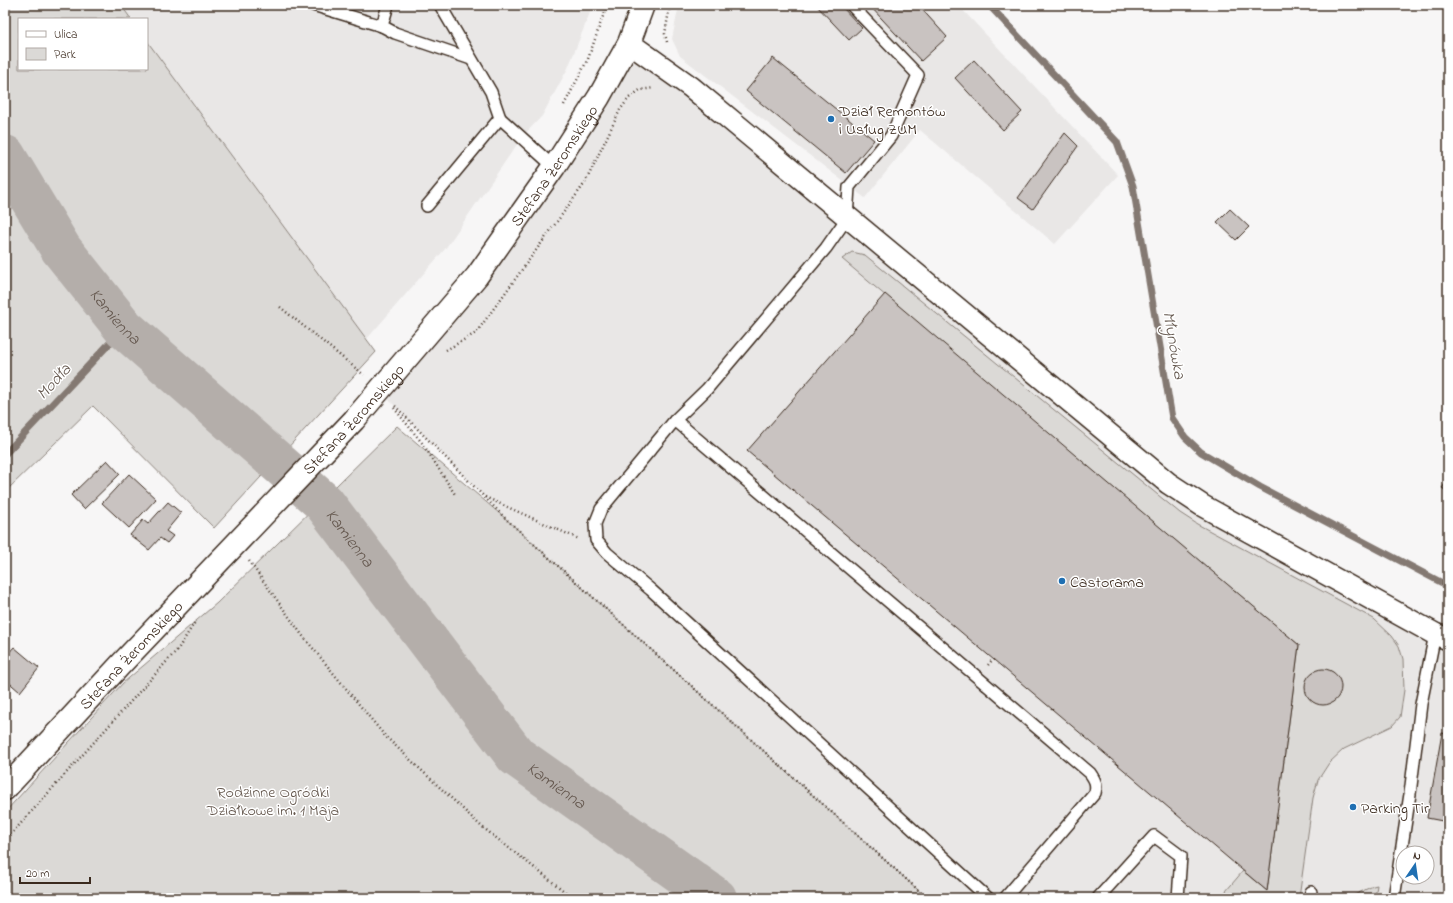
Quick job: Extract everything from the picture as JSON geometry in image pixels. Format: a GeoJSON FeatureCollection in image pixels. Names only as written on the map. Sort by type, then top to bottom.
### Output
{"type":"FeatureCollection","features":[{"type":"Feature","properties":{"kind":"street","name":"Stefana Żeromskiego"},"geometry":{"type":"LineString","coordinates":[[5,789],[123,662],[250,531],[354,420],[477,276],[554,167],[599,97],[629,43],[644,5]]}},
{"type":"Feature","properties":{"kind":"street"},"geometry":{"type":"LineString","coordinates":[[629,43],[691,87],[1168,483],[1203,506],[1442,636]]}},
{"type":"Feature","properties":{"kind":"lane"},"geometry":{"type":"LineString","coordinates":[[313,5],[382,26],[394,33],[471,59]]}},
{"type":"Feature","properties":{"kind":"lane"},"geometry":{"type":"LineString","coordinates":[[382,26],[388,5]]}},
{"type":"Feature","properties":{"kind":"lane"},"geometry":{"type":"LineString","coordinates":[[440,5],[491,92],[500,118],[554,167]]}},
{"type":"Feature","properties":{"kind":"lane"},"geometry":{"type":"LineString","coordinates":[[851,5],[918,75],[891,136],[849,187],[847,218],[826,248],[707,389],[675,420],[601,509],[595,524],[596,540],[607,553],[651,590],[988,898]]}},
{"type":"Feature","properties":{"kind":"lane"},"geometry":{"type":"LineString","coordinates":[[427,206],[500,118]]}},
{"type":"Feature","properties":{"kind":"lane"},"geometry":{"type":"LineString","coordinates":[[675,420],[1090,773],[1097,786],[1095,793],[1005,898]]}},
{"type":"Feature","properties":{"kind":"lane"},"geometry":{"type":"LineString","coordinates":[[1394,898],[1410,794],[1420,704],[1442,636]]}},
{"type":"Feature","properties":{"kind":"lane"},"geometry":{"type":"LineString","coordinates":[[1098,898],[1154,836],[1181,856],[1178,898]]}},
{"type":"Feature","properties":{"kind":"path"},"geometry":{"type":"LineString","coordinates":[[561,112],[588,60],[607,5]]}},
{"type":"Feature","properties":{"kind":"path"},"geometry":{"type":"LineString","coordinates":[[670,5],[665,34],[670,48]]}},
{"type":"Feature","properties":{"kind":"path"},"geometry":{"type":"LineString","coordinates":[[442,352],[476,333],[585,183],[620,110],[629,98],[640,90],[653,88],[659,90]]}},
{"type":"Feature","properties":{"kind":"path"},"geometry":{"type":"LineString","coordinates":[[389,400],[506,519],[926,898]]}},
{"type":"Feature","properties":{"kind":"path"},"geometry":{"type":"LineString","coordinates":[[483,496],[589,543],[596,540]]}},
{"type":"Feature","properties":{"kind":"path"},"geometry":{"type":"LineString","coordinates":[[246,556],[302,635],[385,736],[481,826],[573,898]]}},
{"type":"Feature","properties":{"kind":"path"},"geometry":{"type":"LineString","coordinates":[[5,841],[178,649],[192,628],[198,615]]}},
{"type":"Feature","properties":{"kind":"shaded area"},"geometry":{"type":"Polygon","coordinates":[[[121,5],[593,5],[568,68],[542,116],[522,137],[445,249],[366,340],[148,42],[148,18],[130,18],[121,5]]]}},
{"type":"Feature","properties":{"kind":"shaded area"},"geometry":{"type":"Polygon","coordinates":[[[679,5],[958,5],[1118,175],[1055,244],[920,130],[865,198],[680,56],[672,39],[679,5]]]}},
{"type":"Feature","properties":{"kind":"shaded area"},"geometry":{"type":"Polygon","coordinates":[[[629,43],[1168,483],[1448,639],[1448,898],[927,898],[506,519],[389,400],[381,390],[428,335],[629,43]]]}},
{"type":"Feature","properties":{"kind":"green space"},"geometry":{"type":"Polygon","coordinates":[[[5,5],[121,5],[130,18],[18,18],[18,70],[148,70],[148,42],[376,352],[214,528],[93,406],[5,492],[5,5]]]}},
{"type":"Feature","properties":{"kind":"green space"},"geometry":{"type":"Polygon","coordinates":[[[852,252],[865,255],[1180,513],[1197,524],[1374,619],[1392,636],[1399,646],[1403,659],[1404,690],[1400,717],[1392,726],[1344,749],[1329,763],[1318,780],[1313,798],[1299,898],[1220,898],[1243,871],[1267,891],[1299,645],[842,259],[852,252]]]}},
{"type":"Feature","properties":{"kind":"green space","name":"Rodzinne Ogródki Działkowe im. 1 Maja"},"geometry":{"type":"Polygon","coordinates":[[[397,426],[506,519],[927,898],[5,898],[5,812],[123,683],[217,603],[397,426]]]}},
{"type":"Feature","properties":{"kind":"green space"},"geometry":{"type":"Polygon","coordinates":[[[1377,885],[1375,898],[1348,898],[1373,886],[1377,885]]]}},
{"type":"Feature","properties":{"kind":"building"},"geometry":{"type":"Polygon","coordinates":[[[338,5],[352,5],[351,9],[338,5]]]}},
{"type":"Feature","properties":{"kind":"building"},"geometry":{"type":"Polygon","coordinates":[[[816,5],[840,5],[862,28],[849,40],[816,5]]]}},
{"type":"Feature","properties":{"kind":"building"},"geometry":{"type":"Polygon","coordinates":[[[869,5],[918,5],[947,37],[921,61],[869,5]]]}},
{"type":"Feature","properties":{"kind":"building"},"geometry":{"type":"Polygon","coordinates":[[[773,58],[874,140],[846,173],[746,91],[773,58]]]}},
{"type":"Feature","properties":{"kind":"building"},"geometry":{"type":"Polygon","coordinates":[[[974,60],[1022,112],[1003,130],[955,78],[974,60]]]}},
{"type":"Feature","properties":{"kind":"building"},"geometry":{"type":"Polygon","coordinates":[[[1065,133],[1078,146],[1033,209],[1018,198],[1065,133]]]}},
{"type":"Feature","properties":{"kind":"building"},"geometry":{"type":"Polygon","coordinates":[[[1230,209],[1249,227],[1236,240],[1217,222],[1230,209]]]}},
{"type":"Feature","properties":{"kind":"building","name":"Castorama"},"geometry":{"type":"Polygon","coordinates":[[[885,294],[1299,645],[1267,891],[747,451],[885,294]]]}},
{"type":"Feature","properties":{"kind":"building"},"geometry":{"type":"Polygon","coordinates":[[[107,460],[120,474],[84,509],[71,495],[107,460]]]}},
{"type":"Feature","properties":{"kind":"building"},"geometry":{"type":"Polygon","coordinates":[[[129,474],[156,499],[129,528],[102,503],[129,474]]]}},
{"type":"Feature","properties":{"kind":"building"},"geometry":{"type":"Polygon","coordinates":[[[1448,480],[1448,492],[1442,488],[1448,480]]]}},
{"type":"Feature","properties":{"kind":"building"},"geometry":{"type":"Polygon","coordinates":[[[168,502],[181,513],[166,531],[173,536],[167,543],[160,538],[149,550],[130,535],[143,520],[148,524],[168,502]]]}},
{"type":"Feature","properties":{"kind":"building"},"geometry":{"type":"Polygon","coordinates":[[[14,647],[39,668],[20,692],[5,679],[5,657],[14,647]]]}},
{"type":"Feature","properties":{"kind":"building"},"geometry":{"type":"Polygon","coordinates":[[[1323,669],[1333,672],[1338,677],[1341,687],[1338,697],[1333,702],[1323,705],[1313,702],[1308,697],[1305,687],[1308,677],[1313,672],[1323,669]]]}},
{"type":"Feature","properties":{"kind":"building"},"geometry":{"type":"Polygon","coordinates":[[[1442,733],[1448,734],[1448,822],[1427,818],[1442,733]]]}},
{"type":"Feature","properties":{"kind":"waterway","name":"Młynówka"},"geometry":{"type":"LineString","coordinates":[[989,5],[1117,142],[1133,186],[1172,418],[1185,437],[1201,452],[1260,487],[1448,586]]}},
{"type":"Feature","properties":{"kind":"waterway","name":"Kamienna"},"geometry":{"type":"LineString","coordinates":[[5,156],[61,249],[124,328],[324,503],[516,756],[716,898]]}},
{"type":"Feature","properties":{"kind":"waterway","name":"Modła"},"geometry":{"type":"LineString","coordinates":[[5,454],[124,328]]}},
{"type":"Feature","properties":{"kind":"place","name":"Dział Remontów i Usług ZUM"},"geometry":{"type":"Point","coordinates":[831,119]}},
{"type":"Feature","properties":{"kind":"place","name":"Castorama"},"geometry":{"type":"Point","coordinates":[1062,581]}},
{"type":"Feature","properties":{"kind":"place","name":"Parking Tir"},"geometry":{"type":"Point","coordinates":[1353,807]}}]}
